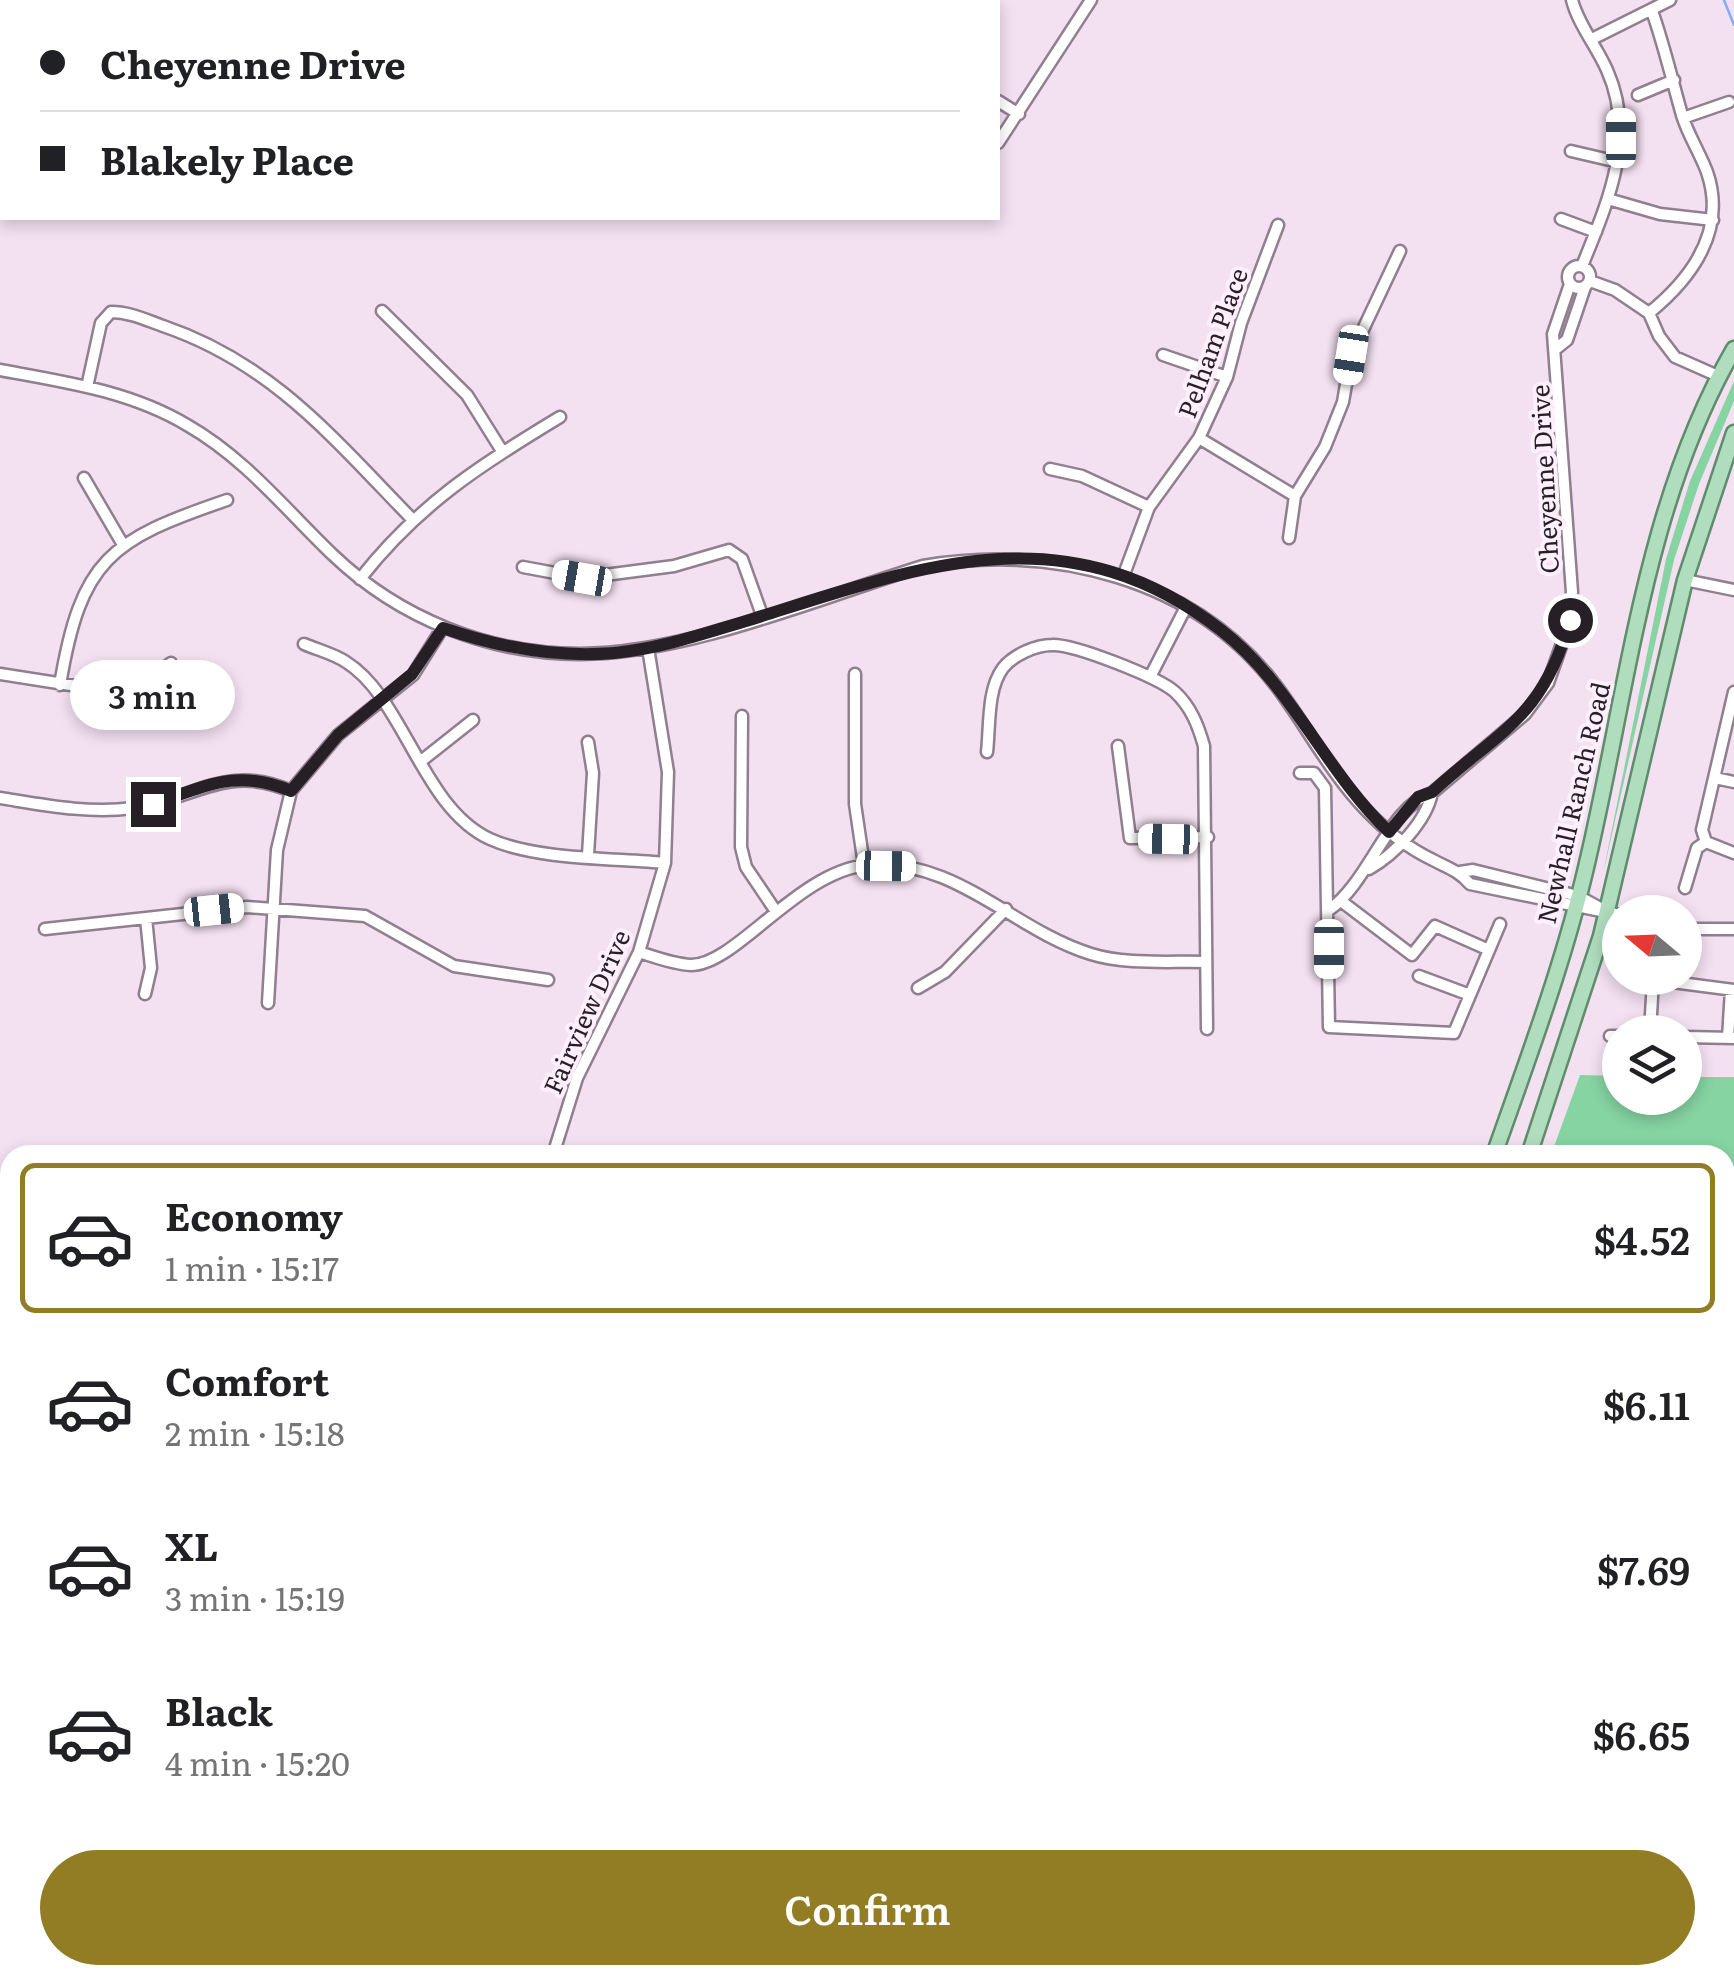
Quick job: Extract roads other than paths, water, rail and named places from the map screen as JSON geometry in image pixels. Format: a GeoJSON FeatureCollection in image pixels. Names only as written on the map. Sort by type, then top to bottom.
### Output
{"type":"FeatureCollection","features":[{"type":"Feature","properties":{"kind":"main road","name":"Newhall Ranch Road"},"geometry":{"type":"LineString","coordinates":[[1497,1145],[1577,902],[1664,513],[1718,376],[1734,348]]}},
{"type":"Feature","properties":{"kind":"main road"},"geometry":{"type":"LineString","coordinates":[[1618,895],[1685,580],[1734,433]]}},
{"type":"Feature","properties":{"kind":"main road"},"geometry":{"type":"LineString","coordinates":[[1533,1145],[1602,948]]}},
{"type":"Feature","properties":{"kind":"street"},"geometry":{"type":"LineString","coordinates":[[1000,140],[1091,0]]}},
{"type":"Feature","properties":{"kind":"street"},"geometry":{"type":"LineString","coordinates":[[1592,39],[1670,0]]}},
{"type":"Feature","properties":{"kind":"street"},"geometry":{"type":"LineString","coordinates":[[1569,1],[1592,39],[1621,110],[1618,162],[1582,266],[1590,273],[1587,284]]}},
{"type":"Feature","properties":{"kind":"street"},"geometry":{"type":"LineString","coordinates":[[1649,313],[1684,281],[1706,244],[1714,196],[1682,118],[1652,11]]}},
{"type":"Feature","properties":{"kind":"street"},"geometry":{"type":"LineString","coordinates":[[1638,94],[1674,80]]}},
{"type":"Feature","properties":{"kind":"street"},"geometry":{"type":"LineString","coordinates":[[1000,102],[1019,114]]}},
{"type":"Feature","properties":{"kind":"street"},"geometry":{"type":"LineString","coordinates":[[1682,118],[1729,102]]}},
{"type":"Feature","properties":{"kind":"street"},"geometry":{"type":"LineString","coordinates":[[1571,151],[1618,162]]}},
{"type":"Feature","properties":{"kind":"street"},"geometry":{"type":"LineString","coordinates":[[1608,199],[1660,214],[1712,220]]}},
{"type":"Feature","properties":{"kind":"street"},"geometry":{"type":"LineString","coordinates":[[1562,219],[1596,232]]}},
{"type":"Feature","properties":{"kind":"street","name":"Pelham Place"},"geometry":{"type":"LineString","coordinates":[[1124,577],[1149,508],[1199,438],[1227,377],[1240,323],[1278,225]]}},
{"type":"Feature","properties":{"kind":"street"},"geometry":{"type":"LineString","coordinates":[[1290,538],[1296,496],[1325,447],[1343,402],[1351,355],[1400,251]]}},
{"type":"Feature","properties":{"kind":"street","name":"Cheyenne Drive"},"geometry":{"type":"LineString","coordinates":[[1369,868],[1389,832],[1418,797],[1432,792],[1525,714],[1548,683],[1562,648],[1572,592],[1553,334],[1570,284],[1570,270],[1582,266]]}},
{"type":"Feature","properties":{"kind":"street"},"geometry":{"type":"LineString","coordinates":[[1570,284],[1614,290],[1649,313],[1659,336],[1676,357],[1718,376]]}},
{"type":"Feature","properties":{"kind":"street","name":"Cheyenne Drive"},"geometry":{"type":"LineString","coordinates":[[1557,348],[1566,340],[1587,284]]}},
{"type":"Feature","properties":{"kind":"street"},"geometry":{"type":"LineString","coordinates":[[382,311],[467,396],[502,451]]}},
{"type":"Feature","properties":{"kind":"street"},"geometry":{"type":"LineString","coordinates":[[87,387],[101,322],[112,312],[198,338],[243,361],[293,397],[411,518]]}},
{"type":"Feature","properties":{"kind":"street"},"geometry":{"type":"LineString","coordinates":[[1163,354],[1227,377]]}},
{"type":"Feature","properties":{"kind":"street"},"geometry":{"type":"LineString","coordinates":[[0,370],[87,387],[154,407],[228,452],[360,579],[443,628],[534,651],[578,654],[648,648],[923,566],[970,558],[1038,558],[1124,577],[1186,607],[1220,629],[1276,684],[1340,777],[1389,832],[1460,872],[1473,870],[1602,909]]}},
{"type":"Feature","properties":{"kind":"street"},"geometry":{"type":"LineString","coordinates":[[360,579],[411,518],[502,451],[560,417]]}},
{"type":"Feature","properties":{"kind":"street"},"geometry":{"type":"LineString","coordinates":[[1199,438],[1296,496]]}},
{"type":"Feature","properties":{"kind":"street"},"geometry":{"type":"LineString","coordinates":[[1050,470],[1082,476],[1149,508]]}},
{"type":"Feature","properties":{"kind":"street"},"geometry":{"type":"LineString","coordinates":[[84,478],[122,544]]}},
{"type":"Feature","properties":{"kind":"street"},"geometry":{"type":"LineString","coordinates":[[60,685],[69,630],[92,576],[122,544],[160,523],[227,500]]}},
{"type":"Feature","properties":{"kind":"street"},"geometry":{"type":"LineString","coordinates":[[523,567],[582,578],[674,566],[716,550],[729,550],[742,560],[762,616]]}},
{"type":"Feature","properties":{"kind":"street"},"geometry":{"type":"LineString","coordinates":[[1685,580],[1734,590]]}},
{"type":"Feature","properties":{"kind":"street"},"geometry":{"type":"LineString","coordinates":[[1150,678],[1186,607]]}},
{"type":"Feature","properties":{"kind":"street"},"geometry":{"type":"LineString","coordinates":[[268,1003],[277,850],[291,791],[338,735],[412,674],[443,628]]}},
{"type":"Feature","properties":{"kind":"street"},"geometry":{"type":"LineString","coordinates":[[304,644],[349,663],[382,702],[445,802],[488,838],[513,847],[665,863]]}},
{"type":"Feature","properties":{"kind":"street"},"geometry":{"type":"LineString","coordinates":[[987,752],[994,690],[1003,668],[1036,647],[1055,644],[1150,678],[1172,689],[1188,706],[1204,746],[1208,838],[1207,1029]]}},
{"type":"Feature","properties":{"kind":"street","name":"Fairview Drive"},"geometry":{"type":"LineString","coordinates":[[556,1145],[576,1078],[639,952],[665,863],[668,772],[648,648]]}},
{"type":"Feature","properties":{"kind":"street"},"geometry":{"type":"LineString","coordinates":[[0,674],[115,692],[139,688],[171,663]]}},
{"type":"Feature","properties":{"kind":"street"},"geometry":{"type":"LineString","coordinates":[[855,674],[855,804],[864,866]]}},
{"type":"Feature","properties":{"kind":"street"},"geometry":{"type":"LineString","coordinates":[[1706,842],[1702,830],[1734,692]]}},
{"type":"Feature","properties":{"kind":"street"},"geometry":{"type":"LineString","coordinates":[[742,716],[741,847],[746,867],[774,910]]}},
{"type":"Feature","properties":{"kind":"street"},"geometry":{"type":"LineString","coordinates":[[420,762],[473,720]]}},
{"type":"Feature","properties":{"kind":"street"},"geometry":{"type":"LineString","coordinates":[[588,742],[593,773],[588,855]]}},
{"type":"Feature","properties":{"kind":"street"},"geometry":{"type":"LineString","coordinates":[[1118,746],[1130,838],[1208,838]]}},
{"type":"Feature","properties":{"kind":"street"},"geometry":{"type":"LineString","coordinates":[[1300,773],[1314,773],[1325,788],[1329,1027],[1454,1033],[1500,924]]}},
{"type":"Feature","properties":{"kind":"street"},"geometry":{"type":"LineString","coordinates":[[0,798],[101,810],[153,804],[236,778],[268,781],[291,791]]}},
{"type":"Feature","properties":{"kind":"street"},"geometry":{"type":"LineString","coordinates":[[1715,778],[1734,782]]}},
{"type":"Feature","properties":{"kind":"street","name":"Cheyenne Drive"},"geometry":{"type":"LineString","coordinates":[[1369,868],[1385,860],[1425,814],[1432,792]]}},
{"type":"Feature","properties":{"kind":"street"},"geometry":{"type":"LineString","coordinates":[[1706,842],[1734,853]]}},
{"type":"Feature","properties":{"kind":"street"},"geometry":{"type":"LineString","coordinates":[[1686,888],[1697,848],[1706,842]]}},
{"type":"Feature","properties":{"kind":"street"},"geometry":{"type":"LineString","coordinates":[[639,952],[694,965],[724,954],[774,910],[816,881],[864,866],[908,866],[946,875],[1052,938],[1092,954],[1205,962]]}},
{"type":"Feature","properties":{"kind":"street"},"geometry":{"type":"LineString","coordinates":[[1329,910],[1369,868]]}},
{"type":"Feature","properties":{"kind":"street"},"geometry":{"type":"LineString","coordinates":[[1341,901],[1412,955],[1435,926],[1488,950]]}},
{"type":"Feature","properties":{"kind":"street"},"geometry":{"type":"LineString","coordinates":[[45,929],[248,907],[365,916],[454,966],[548,980]]}},
{"type":"Feature","properties":{"kind":"street"},"geometry":{"type":"LineString","coordinates":[[918,988],[945,972],[1006,909]]}},
{"type":"Feature","properties":{"kind":"street"},"geometry":{"type":"LineString","coordinates":[[146,918],[151,968],[146,994]]}},
{"type":"Feature","properties":{"kind":"street"},"geometry":{"type":"LineString","coordinates":[[1702,929],[1734,929]]}},
{"type":"Feature","properties":{"kind":"street"},"geometry":{"type":"LineString","coordinates":[[1419,976],[1470,995]]}},
{"type":"Feature","properties":{"kind":"street"},"geometry":{"type":"LineString","coordinates":[[1702,986],[1732,990],[1731,1038],[1702,1037]]}},
{"type":"Feature","properties":{"kind":"waterway"},"geometry":{"type":"LineString","coordinates":[[1724,0],[1734,25]]}}]}
